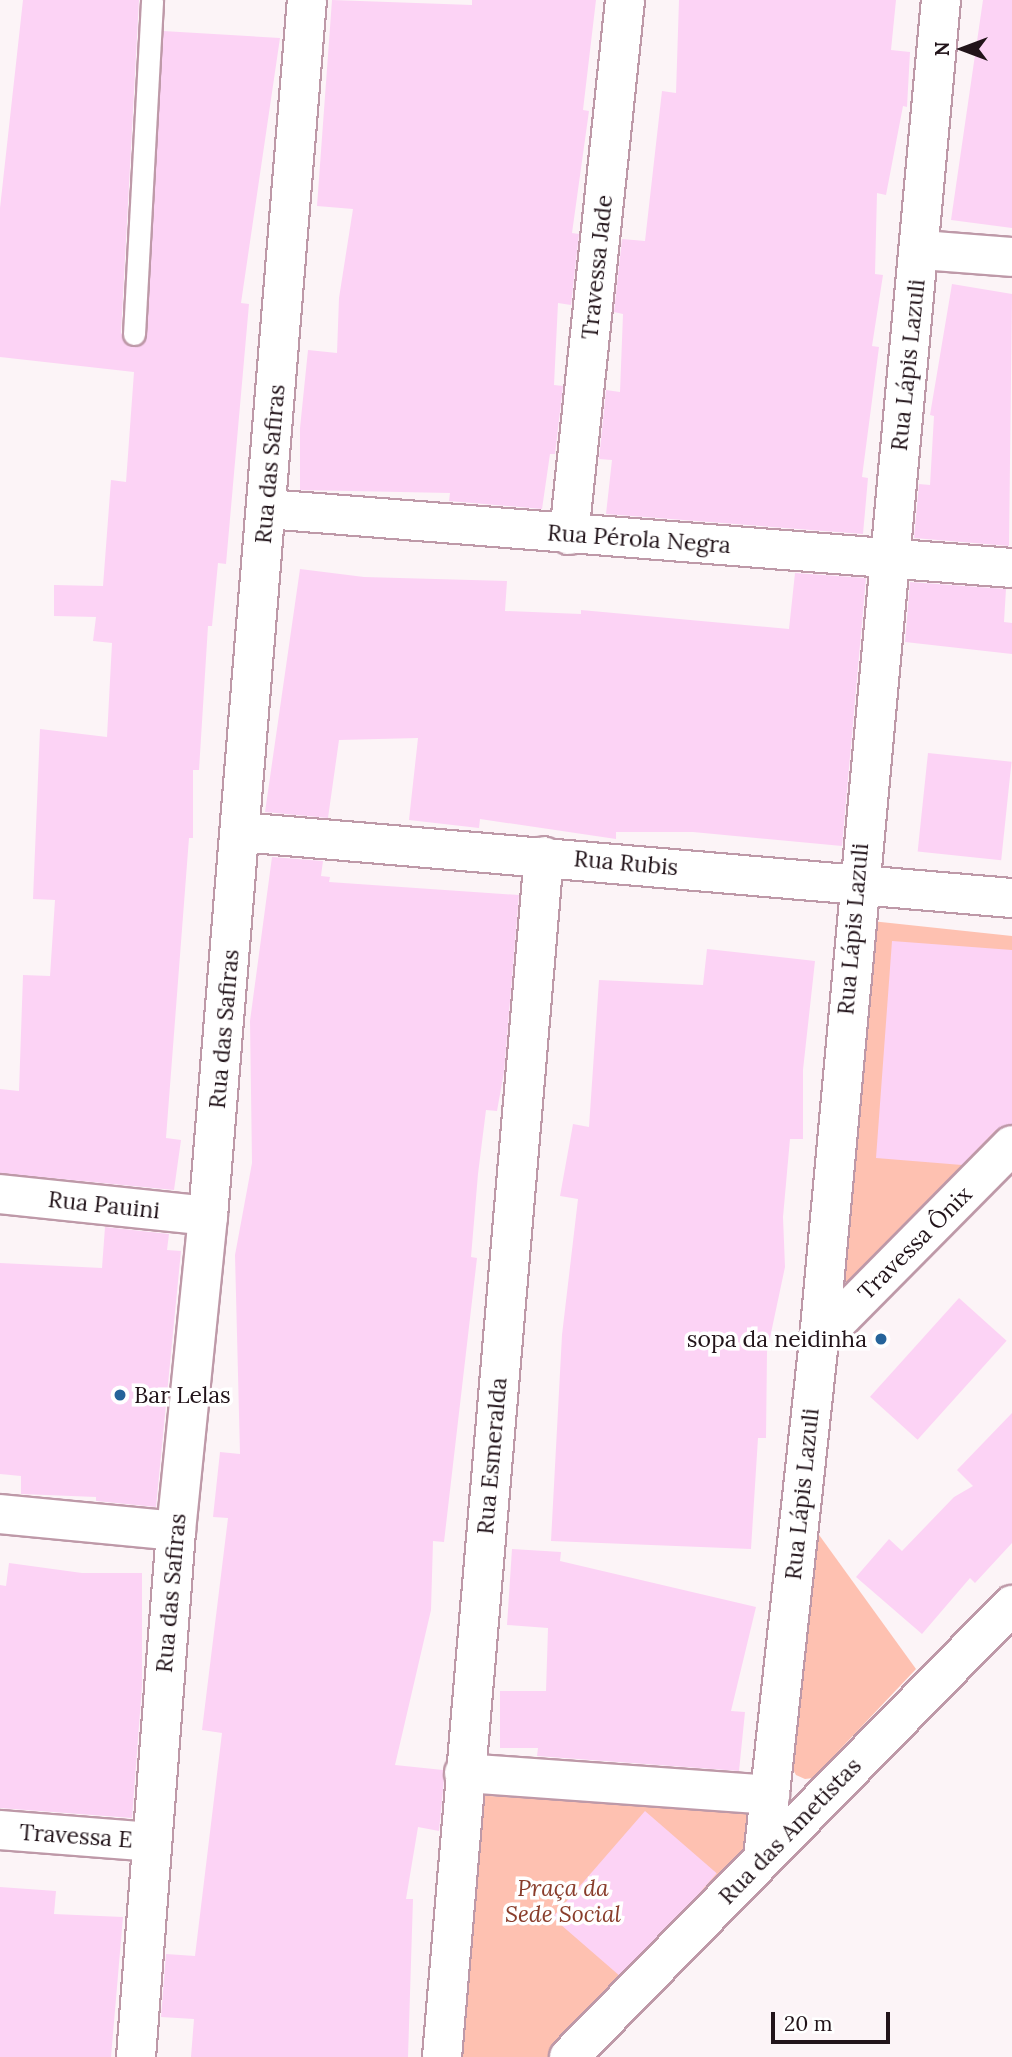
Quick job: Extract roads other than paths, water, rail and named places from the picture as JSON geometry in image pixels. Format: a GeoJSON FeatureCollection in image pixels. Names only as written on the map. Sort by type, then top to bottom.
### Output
{"type":"FeatureCollection","features":[{"type":"Feature","properties":{"kind":"street","name":"Rua das Safiras"},"geometry":{"type":"LineString","coordinates":[[136,2057],[176,1531],[208,1216],[307,0]]}},
{"type":"Feature","properties":{"kind":"street","name":"Travessa Jade"},"geometry":{"type":"LineString","coordinates":[[569,535],[625,0]]}},
{"type":"Feature","properties":{"kind":"street","name":"Rua Lápis Lazuli"},"geometry":{"type":"LineString","coordinates":[[763,1858],[818,1340],[887,557],[921,250],[941,0]]}},
{"type":"Feature","properties":{"kind":"street"},"geometry":{"type":"LineString","coordinates":[[921,250],[1012,257]]}},
{"type":"Feature","properties":{"kind":"street","name":"Rua Pérola Negra"},"geometry":{"type":"LineString","coordinates":[[267,509],[1012,568]]}},
{"type":"Feature","properties":{"kind":"street","name":"Rua Rubis"},"geometry":{"type":"LineString","coordinates":[[240,832],[1012,898]]}},
{"type":"Feature","properties":{"kind":"street","name":"Rua Esmeralda"},"geometry":{"type":"LineString","coordinates":[[442,2057],[464,1773],[544,856]]}},
{"type":"Feature","properties":{"kind":"street","name":"Travessa Ônix"},"geometry":{"type":"LineString","coordinates":[[818,1340],[1012,1145]]}},
{"type":"Feature","properties":{"kind":"street","name":"Rua Pauini"},"geometry":{"type":"LineString","coordinates":[[0,1194],[208,1216]]}},
{"type":"Feature","properties":{"kind":"street"},"geometry":{"type":"LineString","coordinates":[[0,1514],[176,1531]]}},
{"type":"Feature","properties":{"kind":"street","name":"Rua das Ametistas"},"geometry":{"type":"LineString","coordinates":[[569,2057],[1012,1605]]}},
{"type":"Feature","properties":{"kind":"street"},"geometry":{"type":"LineString","coordinates":[[464,1773],[770,1795]]}},
{"type":"Feature","properties":{"kind":"street","name":"Travessa E"},"geometry":{"type":"LineString","coordinates":[[0,1830],[152,1842]]}},
{"type":"Feature","properties":{"kind":"lane"},"geometry":{"type":"LineString","coordinates":[[134,334],[152,0]]}},
{"type":"Feature","properties":{"kind":"place","name":"sopa da neidinha"},"geometry":{"type":"Point","coordinates":[881,1339]}},
{"type":"Feature","properties":{"kind":"place","name":"Bar Lelas"},"geometry":{"type":"Point","coordinates":[120,1395]}},
{"type":"Feature","properties":{"kind":"park label","name":"Praça da Sede Social"},"geometry":{"type":"Point","coordinates":[563,1901]}}]}
